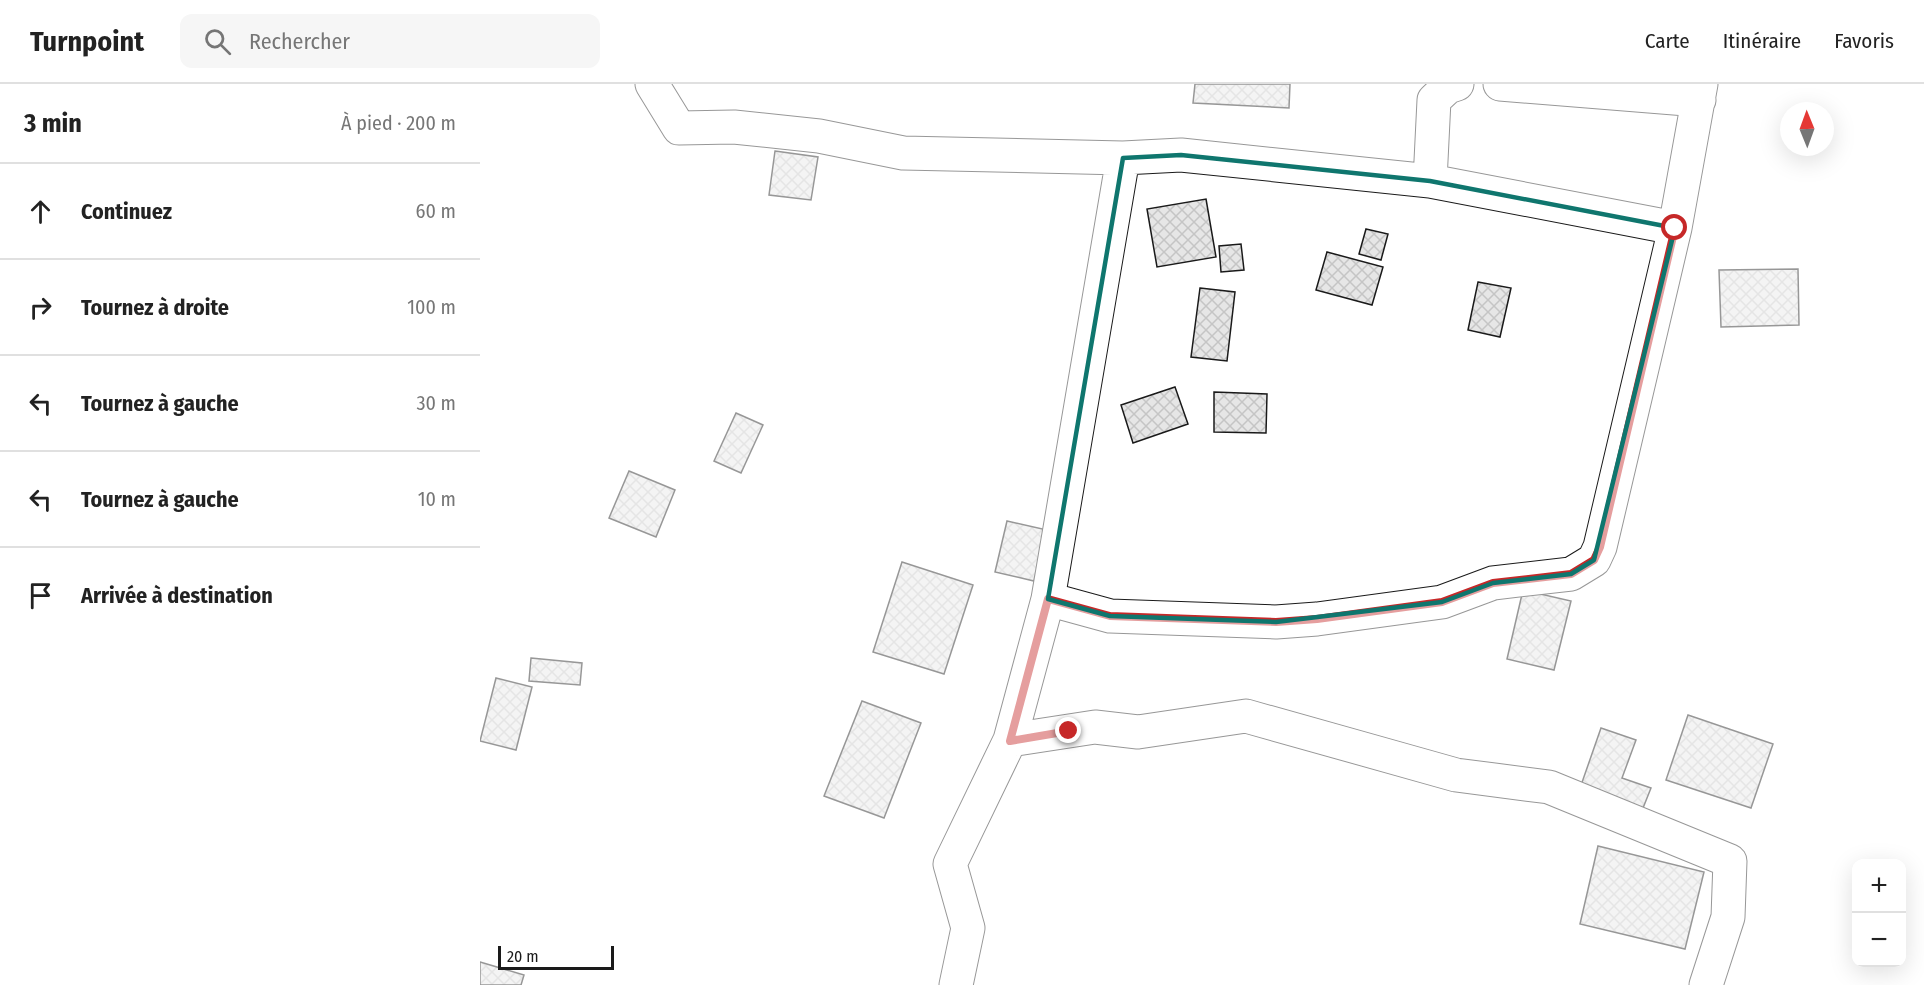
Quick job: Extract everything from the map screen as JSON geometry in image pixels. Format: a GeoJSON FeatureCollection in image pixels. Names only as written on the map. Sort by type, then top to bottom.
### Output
{"type":"FeatureCollection","features":[{"type":"Feature","properties":{"kind":"street"},"geometry":{"type":"LineString","coordinates":[[652,84],[679,128],[734,127],[819,135],[903,153],[1123,158],[1181,155],[1430,181],[1675,228]]}},
{"type":"Feature","properties":{"kind":"street"},"geometry":{"type":"LineString","coordinates":[[1430,181],[1434,100],[1448,87],[1457,84]]}},
{"type":"Feature","properties":{"kind":"street"},"geometry":{"type":"LineString","coordinates":[[1048,599],[1110,616],[1276,622],[1442,602],[1493,583],[1571,574],[1594,560],[1600,547],[1675,228],[1700,92],[1500,84]]}},
{"type":"Feature","properties":{"kind":"street"},"geometry":{"type":"LineString","coordinates":[[956,985],[968,928],[950,864],[1010,741],[1048,599],[1123,158]]}},
{"type":"Feature","properties":{"kind":"street"},"geometry":{"type":"LineString","coordinates":[[1010,741],[1095,728],[1138,732],[1246,716],[1456,775],[1549,787],[1730,861],[1728,917],[1706,985]]}},
{"type":"Feature","properties":{"kind":"highlighted area"},"geometry":{"type":"Polygon","coordinates":[[[1181,155],[1430,181],[1675,228],[1594,560],[1571,574],[1493,583],[1442,602],[1276,622],[1110,616],[1048,599],[1123,158],[1181,155]]]}},
{"type":"Feature","properties":{"kind":"building"},"geometry":{"type":"Polygon","coordinates":[[[1195,84],[1290,84],[1289,108],[1193,103],[1195,84]]]}},
{"type":"Feature","properties":{"kind":"building"},"geometry":{"type":"Polygon","coordinates":[[[775,151],[818,157],[811,200],[769,195],[775,151]]]}},
{"type":"Feature","properties":{"kind":"building"},"geometry":{"type":"Polygon","coordinates":[[[1206,199],[1216,257],[1157,267],[1147,209],[1206,199]]]}},
{"type":"Feature","properties":{"kind":"building"},"geometry":{"type":"Polygon","coordinates":[[[1366,229],[1388,234],[1381,260],[1359,254],[1366,229]]]}},
{"type":"Feature","properties":{"kind":"building"},"geometry":{"type":"Polygon","coordinates":[[[1241,244],[1244,270],[1221,272],[1219,246],[1241,244]]]}},
{"type":"Feature","properties":{"kind":"building"},"geometry":{"type":"Polygon","coordinates":[[[1327,252],[1383,267],[1372,305],[1316,290],[1327,252]]]}},
{"type":"Feature","properties":{"kind":"building"},"geometry":{"type":"Polygon","coordinates":[[[1798,269],[1799,325],[1721,327],[1719,270],[1798,269]]]}},
{"type":"Feature","properties":{"kind":"building"},"geometry":{"type":"Polygon","coordinates":[[[1478,282],[1511,288],[1500,337],[1468,330],[1478,282]]]}},
{"type":"Feature","properties":{"kind":"building"},"geometry":{"type":"Polygon","coordinates":[[[1200,288],[1235,292],[1227,361],[1191,357],[1200,288]]]}},
{"type":"Feature","properties":{"kind":"building"},"geometry":{"type":"Polygon","coordinates":[[[1175,387],[1188,424],[1133,443],[1121,405],[1175,387]]]}},
{"type":"Feature","properties":{"kind":"building"},"geometry":{"type":"Polygon","coordinates":[[[1214,392],[1267,394],[1266,433],[1214,432],[1214,392]]]}},
{"type":"Feature","properties":{"kind":"building"},"geometry":{"type":"Polygon","coordinates":[[[736,413],[763,425],[741,473],[714,461],[736,413]]]}},
{"type":"Feature","properties":{"kind":"building"},"geometry":{"type":"Polygon","coordinates":[[[629,471],[675,490],[656,537],[609,518],[629,471]]]}},
{"type":"Feature","properties":{"kind":"building"},"geometry":{"type":"Polygon","coordinates":[[[1007,521],[1047,530],[1034,581],[995,572],[1007,521]]]}},
{"type":"Feature","properties":{"kind":"building"},"geometry":{"type":"Polygon","coordinates":[[[902,562],[973,585],[944,674],[873,652],[902,562]]]}},
{"type":"Feature","properties":{"kind":"building"},"geometry":{"type":"Polygon","coordinates":[[[1523,590],[1571,601],[1554,670],[1507,659],[1523,590]]]}},
{"type":"Feature","properties":{"kind":"building"},"geometry":{"type":"Polygon","coordinates":[[[531,658],[582,663],[580,685],[529,681],[531,658]]]}},
{"type":"Feature","properties":{"kind":"building"},"geometry":{"type":"Polygon","coordinates":[[[496,678],[532,687],[516,750],[480,741],[496,678]]]}},
{"type":"Feature","properties":{"kind":"building"},"geometry":{"type":"Polygon","coordinates":[[[862,701],[921,723],[884,818],[824,796],[862,701]]]}},
{"type":"Feature","properties":{"kind":"building"},"geometry":{"type":"Polygon","coordinates":[[[1688,715],[1773,744],[1751,808],[1666,780],[1688,715]]]}},
{"type":"Feature","properties":{"kind":"building"},"geometry":{"type":"Polygon","coordinates":[[[1601,728],[1636,740],[1622,778],[1651,788],[1641,813],[1579,791],[1601,728]]]}},
{"type":"Feature","properties":{"kind":"building"},"geometry":{"type":"Polygon","coordinates":[[[1598,846],[1704,872],[1685,949],[1580,924],[1598,846]]]}},
{"type":"Feature","properties":{"kind":"building"},"geometry":{"type":"Polygon","coordinates":[[[480,962],[524,975],[521,985],[480,985],[480,962]]]}},
{"type":"Feature","properties":{"kind":"route"},"geometry":{"type":"LineString","coordinates":[[1069,731],[1010,741],[1048,599],[1110,616],[1276,622],[1317,619],[1353,612],[1442,602],[1493,583],[1571,574],[1594,560],[1600,547],[1633,413],[1675,228]]}}]}
